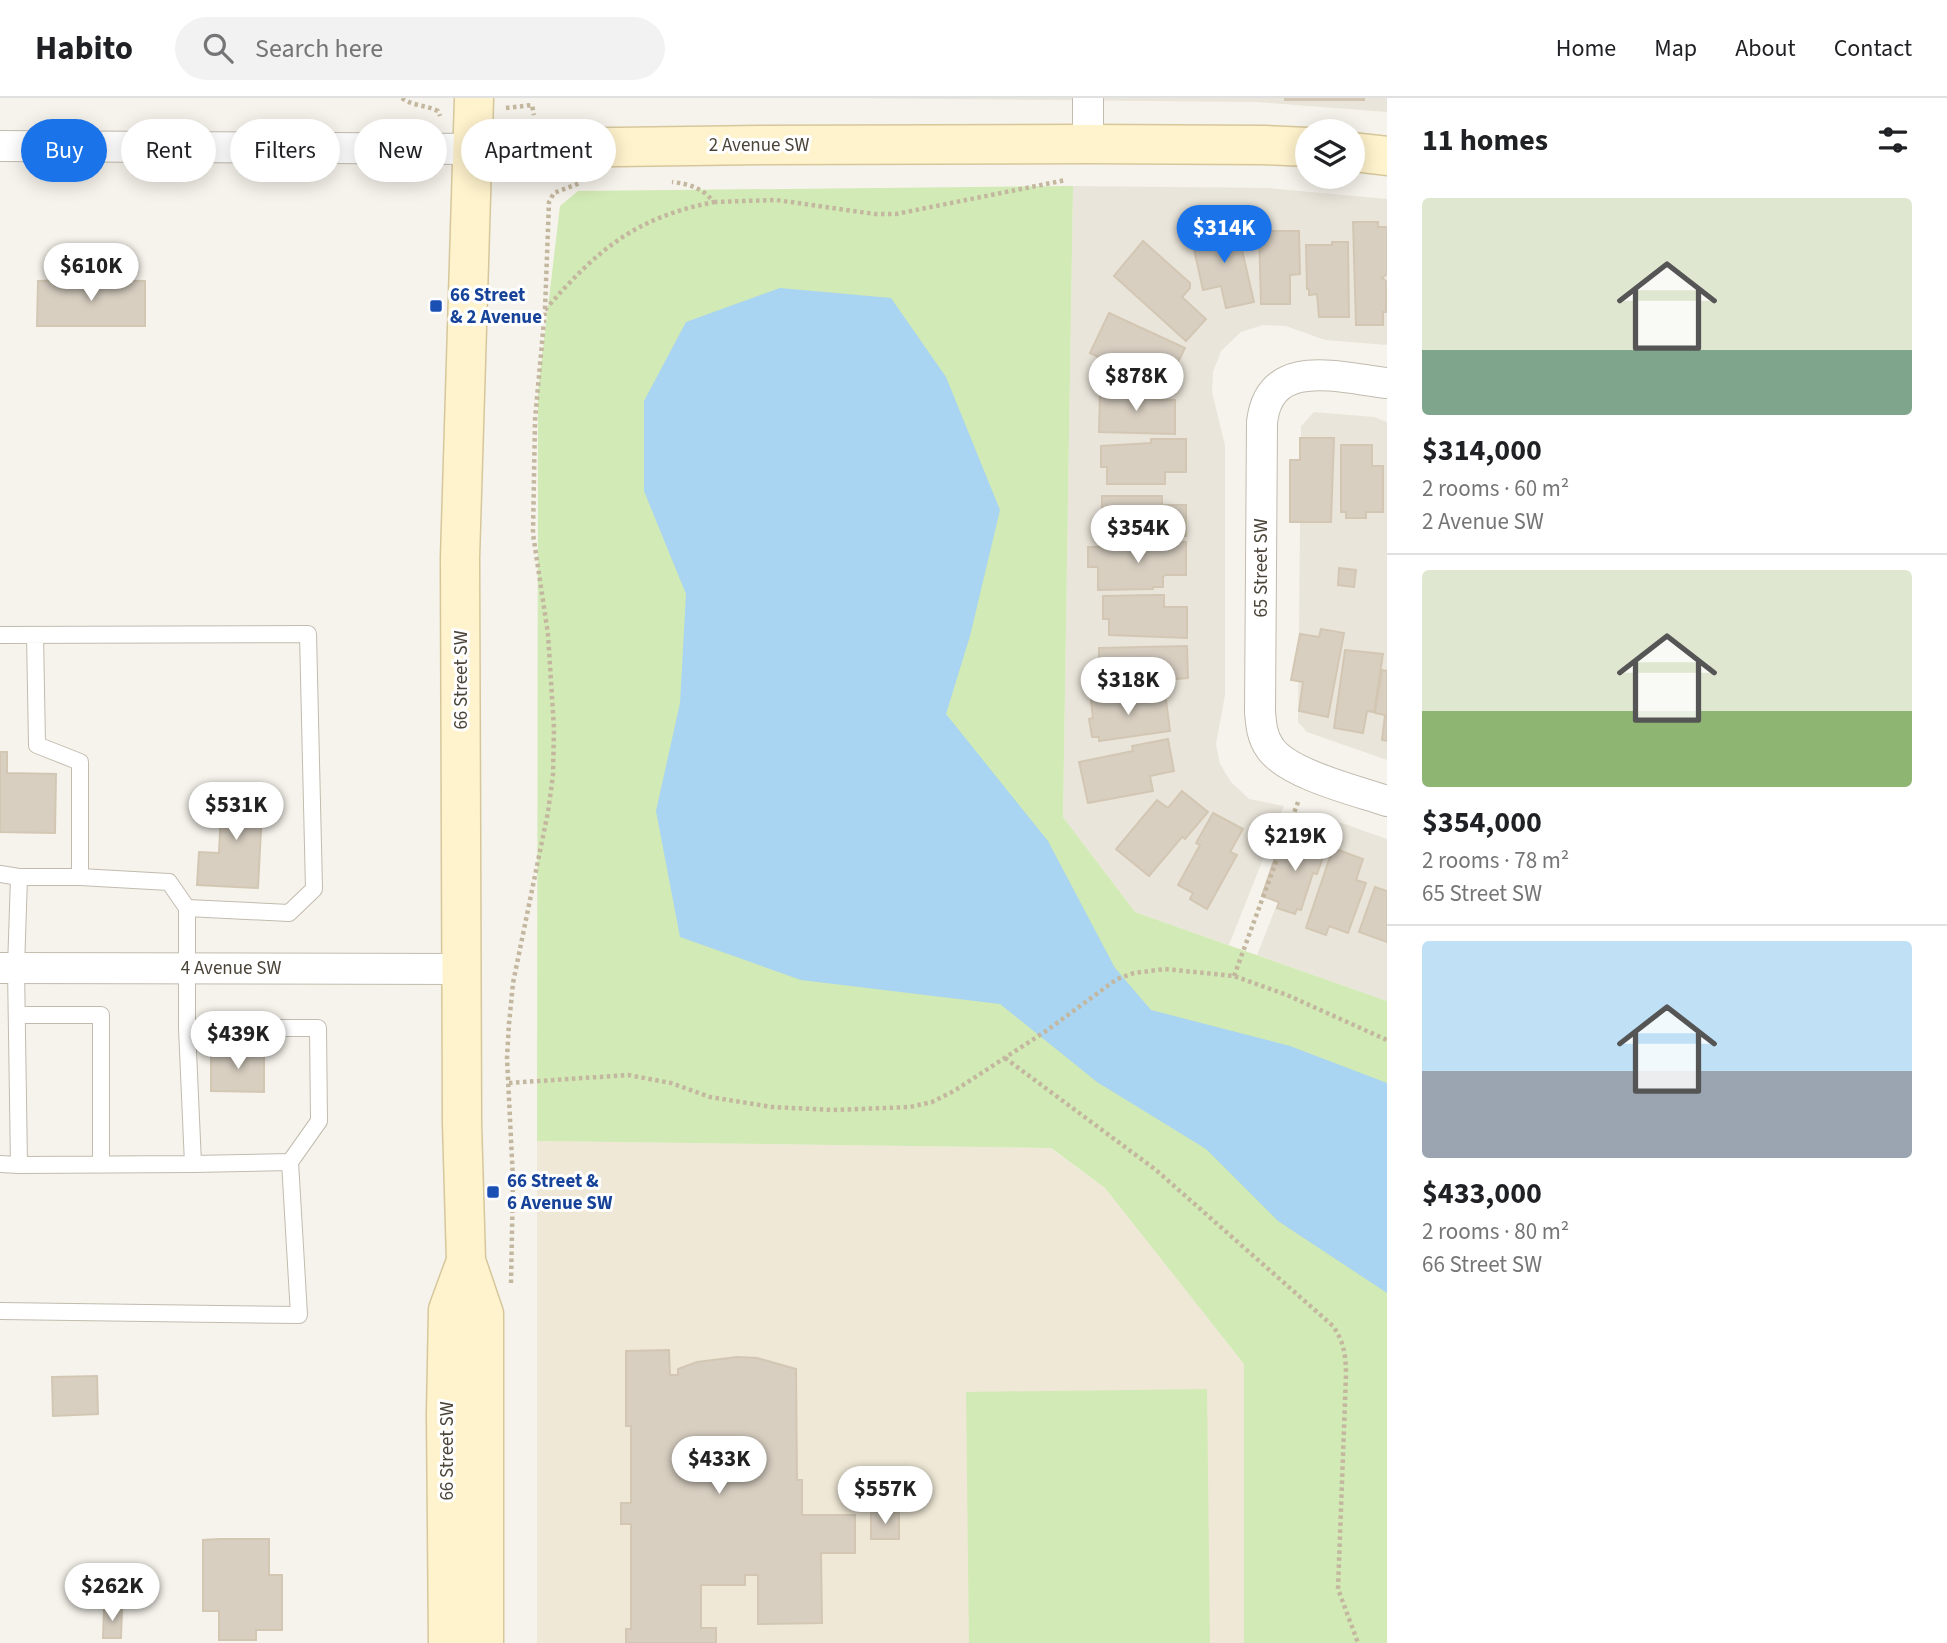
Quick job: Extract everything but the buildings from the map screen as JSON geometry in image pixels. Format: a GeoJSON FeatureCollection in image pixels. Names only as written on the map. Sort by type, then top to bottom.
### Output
{"type":"FeatureCollection","features":[{"type":"Feature","properties":{"kind":"main road","name":"66 Street SW"},"geometry":{"type":"LineString","coordinates":[[474,98],[474,119]]}},
{"type":"Feature","properties":{"kind":"main road","name":"2 Avenue SW"},"geometry":{"type":"LineString","coordinates":[[616,147],[1088,144],[1295,147]]}},
{"type":"Feature","properties":{"kind":"main road"},"geometry":{"type":"LineString","coordinates":[[1365,153],[1387,156]]}},
{"type":"Feature","properties":{"kind":"main road","name":"66 Street SW"},"geometry":{"type":"LineString","coordinates":[[472,182],[460,558],[462,1123],[466,1261],[484,1314],[484,1643]]}},
{"type":"Feature","properties":{"kind":"main road","name":"66 Street SW"},"geometry":{"type":"LineString","coordinates":[[448,1643],[448,1310],[466,1261]]}},
{"type":"Feature","properties":{"kind":"street"},"geometry":{"type":"LineString","coordinates":[[1088,98],[1088,144]]}},
{"type":"Feature","properties":{"kind":"street","name":"2 Avenue SW"},"geometry":{"type":"LineString","coordinates":[[0,146],[461,149]]}},
{"type":"Feature","properties":{"kind":"street","name":"65 Street SW"},"geometry":{"type":"LineString","coordinates":[[1387,383],[1296,377],[1274,388],[1264,408],[1260,712],[1264,737],[1270,748],[1286,763],[1301,771],[1387,801]]}},
{"type":"Feature","properties":{"kind":"street","name":"4 Avenue SW"},"geometry":{"type":"LineString","coordinates":[[8,968],[463,969]]}},
{"type":"Feature","properties":{"kind":"lane"},"geometry":{"type":"LineString","coordinates":[[0,635],[308,634],[314,889],[289,913],[187,908]]}},
{"type":"Feature","properties":{"kind":"lane"},"geometry":{"type":"LineString","coordinates":[[35,635],[37,746],[80,762],[80,877]]}},
{"type":"Feature","properties":{"kind":"lane"},"geometry":{"type":"LineString","coordinates":[[0,874],[169,882],[187,908],[185,967],[193,1164]]}},
{"type":"Feature","properties":{"kind":"lane"},"geometry":{"type":"LineString","coordinates":[[19,877],[8,968],[17,1015],[19,1165]]}},
{"type":"Feature","properties":{"kind":"lane"},"geometry":{"type":"LineString","coordinates":[[17,1015],[101,1015],[101,1165]]}},
{"type":"Feature","properties":{"kind":"lane"},"geometry":{"type":"LineString","coordinates":[[0,1311],[299,1315],[290,1162],[319,1121],[318,1028],[187,1028]]}},
{"type":"Feature","properties":{"kind":"lane"},"geometry":{"type":"LineString","coordinates":[[0,1164],[290,1162]]}},
{"type":"Feature","properties":{"kind":"path"},"geometry":{"type":"LineString","coordinates":[[402,98],[409,103],[438,111],[440,118]]}},
{"type":"Feature","properties":{"kind":"path"},"geometry":{"type":"LineString","coordinates":[[545,310],[581,269],[617,239],[657,217],[714,202],[776,200],[875,214],[896,214],[1071,179]]}},
{"type":"Feature","properties":{"kind":"path"},"geometry":{"type":"LineString","coordinates":[[668,181],[691,184],[707,193],[714,202]]}},
{"type":"Feature","properties":{"kind":"path"},"geometry":{"type":"LineString","coordinates":[[511,1288],[513,1180],[508,1047],[513,983],[542,849],[553,775],[552,680],[533,534],[535,420],[545,310],[549,202],[554,193],[576,183],[588,182]]}},
{"type":"Feature","properties":{"kind":"path"},"geometry":{"type":"LineString","coordinates":[[550,186],[554,193]]}},
{"type":"Feature","properties":{"kind":"path"},"geometry":{"type":"LineString","coordinates":[[1234,976],[1298,802]]}},
{"type":"Feature","properties":{"kind":"path"},"geometry":{"type":"LineString","coordinates":[[509,1083],[628,1075],[671,1083],[710,1097],[772,1107],[833,1111],[911,1107],[954,1091],[1046,1031],[1117,979],[1149,970],[1165,969],[1234,976],[1287,995],[1387,1040]]}},
{"type":"Feature","properties":{"kind":"path"},"geometry":{"type":"LineString","coordinates":[[1004,1058],[1156,1170],[1333,1325],[1342,1338],[1346,1375],[1338,1589],[1358,1643]]}},
{"type":"Feature","properties":{"kind":"shaded area"},"geometry":{"type":"Polygon","coordinates":[[[846,98],[1387,98],[1387,112],[1257,102],[846,98]]]}},
{"type":"Feature","properties":{"kind":"shaded area"},"geometry":{"type":"Polygon","coordinates":[[[1073,186],[1268,188],[1387,199],[1387,345],[1325,340],[1286,326],[1263,325],[1241,332],[1221,351],[1213,372],[1212,392],[1225,445],[1225,695],[1216,744],[1220,764],[1231,782],[1249,799],[1284,806],[1229,945],[1135,912],[1063,817],[1073,186]]]}},
{"type":"Feature","properties":{"kind":"shaded area"},"geometry":{"type":"Polygon","coordinates":[[[1314,412],[1374,417],[1387,422],[1387,760],[1307,732],[1298,722],[1301,426],[1314,412]]]}},
{"type":"Feature","properties":{"kind":"shaded area"},"geometry":{"type":"Polygon","coordinates":[[[1313,813],[1387,839],[1387,1001],[1257,955],[1313,813]]]}},
{"type":"Feature","properties":{"kind":"shaded area"},"geometry":{"type":"Polygon","coordinates":[[[537,1141],[1050,1148],[1105,1188],[1244,1364],[1244,1643],[537,1643],[537,1141]]]}},
{"type":"Feature","properties":{"kind":"green space"},"geometry":{"type":"Polygon","coordinates":[[[1073,186],[1063,817],[1135,912],[1387,1001],[1387,1643],[1244,1643],[1244,1364],[1105,1188],[1051,1148],[537,1141],[538,391],[560,206],[578,191],[1073,186]]]}},
{"type":"Feature","properties":{"kind":"green space"},"geometry":{"type":"Polygon","coordinates":[[[1207,1389],[1210,1643],[969,1643],[966,1392],[1207,1389]]]}},
{"type":"Feature","properties":{"kind":"water"},"geometry":{"type":"Polygon","coordinates":[[[780,288],[891,298],[946,377],[1000,510],[970,636],[946,714],[1048,841],[1115,968],[1151,1010],[1290,1046],[1387,1083],[1387,1293],[1278,1221],[1206,1149],[1097,1082],[1000,1004],[801,980],[680,937],[656,811],[680,703],[686,594],[644,491],[644,401],[686,322],[780,288]]]}},
{"type":"Feature","properties":{"kind":"place","name":"66 Street & 2 Avenue"},"geometry":{"type":"Point","coordinates":[436,306]}},
{"type":"Feature","properties":{"kind":"place","name":"66 Street & 6 Avenue SW"},"geometry":{"type":"Point","coordinates":[493,1192]}}]}
